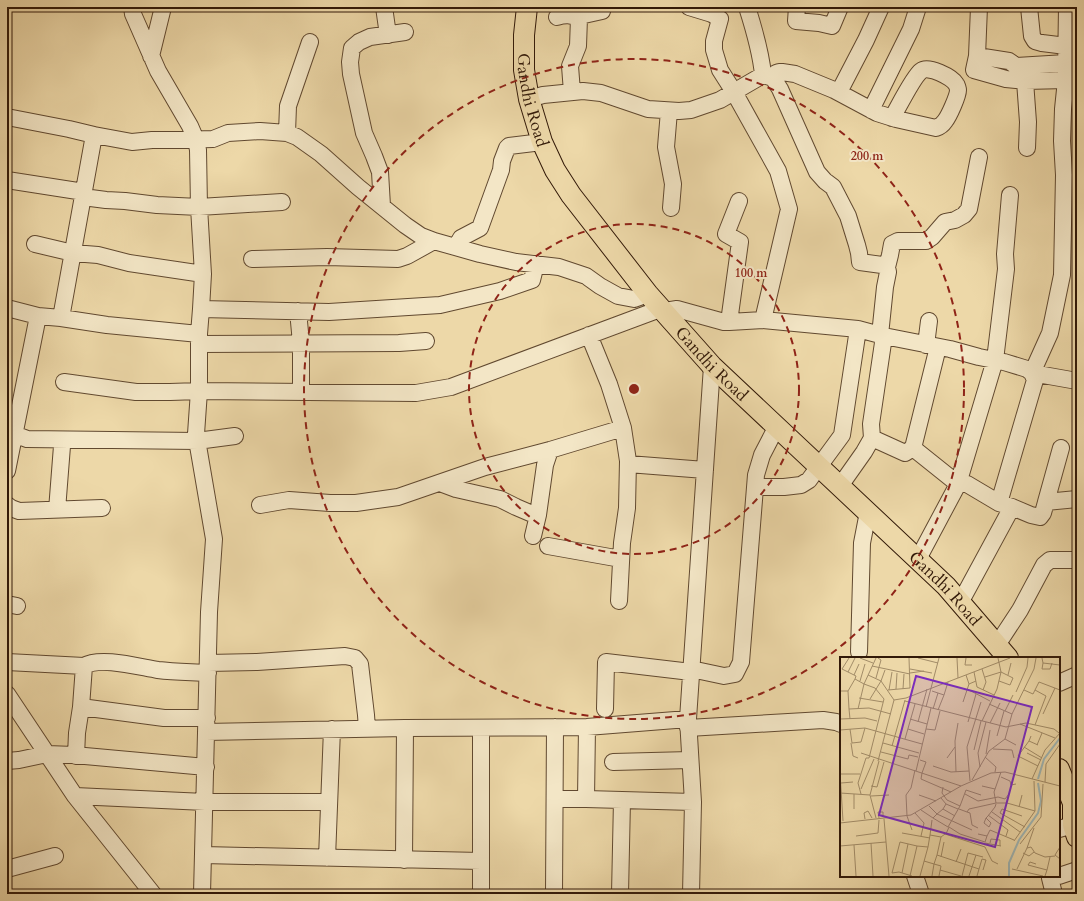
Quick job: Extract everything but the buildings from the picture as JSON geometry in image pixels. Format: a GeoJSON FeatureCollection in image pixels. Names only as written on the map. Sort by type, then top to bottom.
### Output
{"type":"FeatureCollection","features":[{"type":"Feature","properties":{"kind":"main road","name":"Gandhi Road"},"geometry":{"type":"LineString","coordinates":[[526,7],[524,70],[529,99],[542,142],[555,170],[571,195],[657,305],[712,366],[946,586],[1002,652]]}},
{"type":"Feature","properties":{"kind":"main road"},"geometry":{"type":"LineString","coordinates":[[1060,773],[1072,820]]}},
{"type":"Feature","properties":{"kind":"street"},"geometry":{"type":"LineString","coordinates":[[132,7],[133,14],[151,56],[190,126],[196,140],[198,150],[202,310],[199,339],[199,390],[196,434],[214,539],[209,612],[202,894]]}},
{"type":"Feature","properties":{"kind":"street"},"geometry":{"type":"LineString","coordinates":[[151,56],[163,7]]}},
{"type":"Feature","properties":{"kind":"street"},"geometry":{"type":"LineString","coordinates":[[384,7],[388,35]]}},
{"type":"Feature","properties":{"kind":"street"},"geometry":{"type":"LineString","coordinates":[[557,17],[570,15],[579,18],[602,11],[603,7]]}},
{"type":"Feature","properties":{"kind":"street"},"geometry":{"type":"LineString","coordinates":[[689,7],[712,14],[720,13],[714,41],[714,50],[720,70],[778,171],[789,209],[763,320]]}},
{"type":"Feature","properties":{"kind":"street"},"geometry":{"type":"LineString","coordinates":[[747,7],[762,66],[768,76],[780,89],[817,172],[833,187],[848,216],[860,253],[860,262],[887,267]]}},
{"type":"Feature","properties":{"kind":"street"},"geometry":{"type":"LineString","coordinates":[[797,7],[796,21],[832,26],[840,7]]}},
{"type":"Feature","properties":{"kind":"street"},"geometry":{"type":"LineString","coordinates":[[839,92],[881,7]]}},
{"type":"Feature","properties":{"kind":"street"},"geometry":{"type":"LineString","coordinates":[[871,110],[911,29],[918,7]]}},
{"type":"Feature","properties":{"kind":"street"},"geometry":{"type":"LineString","coordinates":[[979,7],[977,56],[974,70],[1006,79],[1025,81],[1072,81]]}},
{"type":"Feature","properties":{"kind":"street"},"geometry":{"type":"LineString","coordinates":[[1029,7],[1032,36],[1035,41],[1066,46]]}},
{"type":"Feature","properties":{"kind":"street"},"geometry":{"type":"LineString","coordinates":[[1032,373],[1050,333],[1062,275],[1064,175],[1062,141],[1063,109],[1072,81],[1066,63],[1067,7]]}},
{"type":"Feature","properties":{"kind":"street"},"geometry":{"type":"LineString","coordinates":[[572,92],[570,66],[578,46],[579,18]]}},
{"type":"Feature","properties":{"kind":"street"},"geometry":{"type":"LineString","coordinates":[[382,206],[380,172],[364,133],[351,74],[350,62],[352,48],[359,42],[370,37],[405,32]]}},
{"type":"Feature","properties":{"kind":"street"},"geometry":{"type":"LineString","coordinates":[[287,133],[288,106],[310,42]]}},
{"type":"Feature","properties":{"kind":"street"},"geometry":{"type":"LineString","coordinates":[[977,56],[1009,61],[1016,66],[1066,63]]}},
{"type":"Feature","properties":{"kind":"street"},"geometry":{"type":"LineString","coordinates":[[529,99],[544,95],[583,91],[601,93],[648,109],[679,111],[691,110],[720,100],[768,76],[782,72],[795,74],[814,81],[839,92],[877,113],[892,118]]}},
{"type":"Feature","properties":{"kind":"street"},"geometry":{"type":"LineString","coordinates":[[1025,81],[1028,122],[1027,148]]}},
{"type":"Feature","properties":{"kind":"street"},"geometry":{"type":"LineString","coordinates":[[668,110],[666,147],[673,184],[671,208]]}},
{"type":"Feature","properties":{"kind":"street"},"geometry":{"type":"LineString","coordinates":[[7,117],[132,142],[152,140],[214,139],[228,133],[260,131],[287,133],[297,137],[321,154],[358,187],[405,225],[421,236],[434,242],[516,262],[559,267],[586,276],[618,296],[657,305],[671,310],[677,309],[724,322],[763,320],[858,329],[1027,369],[1032,373],[1035,380],[1005,505],[960,603]]}},
{"type":"Feature","properties":{"kind":"street"},"geometry":{"type":"LineString","coordinates":[[60,318],[94,135]]}},
{"type":"Feature","properties":{"kind":"street"},"geometry":{"type":"LineString","coordinates":[[456,247],[461,238],[480,228],[501,170],[502,161],[507,148],[514,145],[542,142]]}},
{"type":"Feature","properties":{"kind":"street"},"geometry":{"type":"LineString","coordinates":[[840,486],[872,438],[871,424],[882,335],[885,287],[888,272],[887,267],[892,244],[898,241],[926,241],[932,237],[945,222],[955,220],[964,215],[969,209],[980,157]]}},
{"type":"Feature","properties":{"kind":"street"},"geometry":{"type":"LineString","coordinates":[[7,180],[83,194],[106,200],[157,205],[199,207],[282,202]]}},
{"type":"Feature","properties":{"kind":"street"},"geometry":{"type":"LineString","coordinates":[[918,559],[958,484],[994,360],[1006,269],[1005,254],[1010,195]]}},
{"type":"Feature","properties":{"kind":"street"},"geometry":{"type":"LineString","coordinates":[[729,322],[740,242],[726,234],[739,201]]}},
{"type":"Feature","properties":{"kind":"street"},"geometry":{"type":"LineString","coordinates":[[252,259],[398,259],[434,242]]}},
{"type":"Feature","properties":{"kind":"street"},"geometry":{"type":"LineString","coordinates":[[35,244],[73,253],[98,255],[129,263],[202,274]]}},
{"type":"Feature","properties":{"kind":"street"},"geometry":{"type":"LineString","coordinates":[[202,310],[329,312],[440,305],[500,291],[532,280],[536,264]]}},
{"type":"Feature","properties":{"kind":"street"},"geometry":{"type":"LineString","coordinates":[[64,382],[136,392],[199,390],[416,393],[451,387],[589,335],[657,305]]}},
{"type":"Feature","properties":{"kind":"street"},"geometry":{"type":"LineString","coordinates":[[7,308],[38,316],[199,339],[301,343],[399,343],[426,341]]}},
{"type":"Feature","properties":{"kind":"street"},"geometry":{"type":"LineString","coordinates":[[298,311],[301,343],[301,392]]}},
{"type":"Feature","properties":{"kind":"street"},"geometry":{"type":"LineString","coordinates":[[7,471],[38,316]]}},
{"type":"Feature","properties":{"kind":"street"},"geometry":{"type":"LineString","coordinates":[[872,438],[905,453],[913,448],[932,346],[929,321]]}},
{"type":"Feature","properties":{"kind":"street"},"geometry":{"type":"LineString","coordinates":[[755,487],[784,487],[801,485],[809,480],[842,435],[858,329]]}},
{"type":"Feature","properties":{"kind":"street"},"geometry":{"type":"LineString","coordinates":[[589,335],[609,384],[623,428],[628,464],[627,508],[621,559],[619,601]]}},
{"type":"Feature","properties":{"kind":"street"},"geometry":{"type":"LineString","coordinates":[[691,894],[693,802],[688,724],[712,366]]}},
{"type":"Feature","properties":{"kind":"street"},"geometry":{"type":"LineString","coordinates":[[1032,373],[1077,381]]}},
{"type":"Feature","properties":{"kind":"street"},"geometry":{"type":"LineString","coordinates":[[605,709],[606,662],[724,676],[735,674],[741,662],[756,475],[762,455],[777,426]]}},
{"type":"Feature","properties":{"kind":"street"},"geometry":{"type":"LineString","coordinates":[[260,505],[289,500],[330,504],[356,503],[398,496],[485,467],[550,450],[623,428]]}},
{"type":"Feature","properties":{"kind":"street"},"geometry":{"type":"LineString","coordinates":[[14,434],[27,439],[198,441],[235,436]]}},
{"type":"Feature","properties":{"kind":"street"},"geometry":{"type":"LineString","coordinates":[[57,510],[62,446]]}},
{"type":"Feature","properties":{"kind":"street"},"geometry":{"type":"LineString","coordinates":[[913,448],[958,484],[967,484],[1005,505],[1040,517],[1043,513],[1061,448]]}},
{"type":"Feature","properties":{"kind":"street"},"geometry":{"type":"LineString","coordinates":[[532,536],[538,514],[545,466],[550,450]]}},
{"type":"Feature","properties":{"kind":"street"},"geometry":{"type":"LineString","coordinates":[[628,464],[705,470]]}},
{"type":"Feature","properties":{"kind":"street"},"geometry":{"type":"LineString","coordinates":[[440,483],[456,489],[500,499],[530,513],[538,514]]}},
{"type":"Feature","properties":{"kind":"street"},"geometry":{"type":"LineString","coordinates":[[1046,502],[1077,499]]}},
{"type":"Feature","properties":{"kind":"street"},"geometry":{"type":"LineString","coordinates":[[7,505],[19,511],[102,508]]}},
{"type":"Feature","properties":{"kind":"street"},"geometry":{"type":"LineString","coordinates":[[859,652],[862,543],[868,512]]}},
{"type":"Feature","properties":{"kind":"street"},"geometry":{"type":"LineString","coordinates":[[548,546],[621,559]]}},
{"type":"Feature","properties":{"kind":"street"},"geometry":{"type":"LineString","coordinates":[[1002,652],[1020,610],[1044,565],[1050,560],[1077,560]]}},
{"type":"Feature","properties":{"kind":"street"},"geometry":{"type":"LineString","coordinates":[[7,662],[84,666],[95,663],[115,662],[159,670],[208,668],[257,662],[345,656],[355,658],[360,664],[367,729]]}},
{"type":"Feature","properties":{"kind":"street"},"geometry":{"type":"LineString","coordinates":[[76,756],[84,666]]}},
{"type":"Feature","properties":{"kind":"street"},"geometry":{"type":"LineString","coordinates":[[1060,682],[1077,674]]}},
{"type":"Feature","properties":{"kind":"street"},"geometry":{"type":"LineString","coordinates":[[7,694],[75,796],[153,894]]}},
{"type":"Feature","properties":{"kind":"street"},"geometry":{"type":"LineString","coordinates":[[81,707],[206,725],[332,729],[587,727],[823,720],[840,724]]}},
{"type":"Feature","properties":{"kind":"street"},"geometry":{"type":"LineString","coordinates":[[554,894],[555,727]]}},
{"type":"Feature","properties":{"kind":"street"},"geometry":{"type":"LineString","coordinates":[[586,800],[587,727]]}},
{"type":"Feature","properties":{"kind":"street"},"geometry":{"type":"LineString","coordinates":[[404,860],[405,728]]}},
{"type":"Feature","properties":{"kind":"street"},"geometry":{"type":"LineString","coordinates":[[481,728],[481,894]]}},
{"type":"Feature","properties":{"kind":"street"},"geometry":{"type":"LineString","coordinates":[[327,858],[332,729]]}},
{"type":"Feature","properties":{"kind":"street"},"geometry":{"type":"LineString","coordinates":[[7,761],[47,754],[206,767]]}},
{"type":"Feature","properties":{"kind":"street"},"geometry":{"type":"LineString","coordinates":[[613,762],[690,760]]}},
{"type":"Feature","properties":{"kind":"street"},"geometry":{"type":"LineString","coordinates":[[75,796],[205,802],[329,802]]}},
{"type":"Feature","properties":{"kind":"street"},"geometry":{"type":"LineString","coordinates":[[555,799],[693,802]]}},
{"type":"Feature","properties":{"kind":"street"},"geometry":{"type":"LineString","coordinates":[[620,894],[622,800]]}},
{"type":"Feature","properties":{"kind":"street"},"geometry":{"type":"LineString","coordinates":[[204,855],[481,861]]}},
{"type":"Feature","properties":{"kind":"street"},"geometry":{"type":"LineString","coordinates":[[7,869],[55,856]]}},
{"type":"Feature","properties":{"kind":"street"},"geometry":{"type":"LineString","coordinates":[[1060,875],[1077,870]]}},
{"type":"Feature","properties":{"kind":"street"},"geometry":{"type":"LineString","coordinates":[[916,877],[921,894]]}},
{"type":"Feature","properties":{"kind":"street"},"geometry":{"type":"LineString","coordinates":[[1054,877],[1050,878],[1054,894]]}}]}
